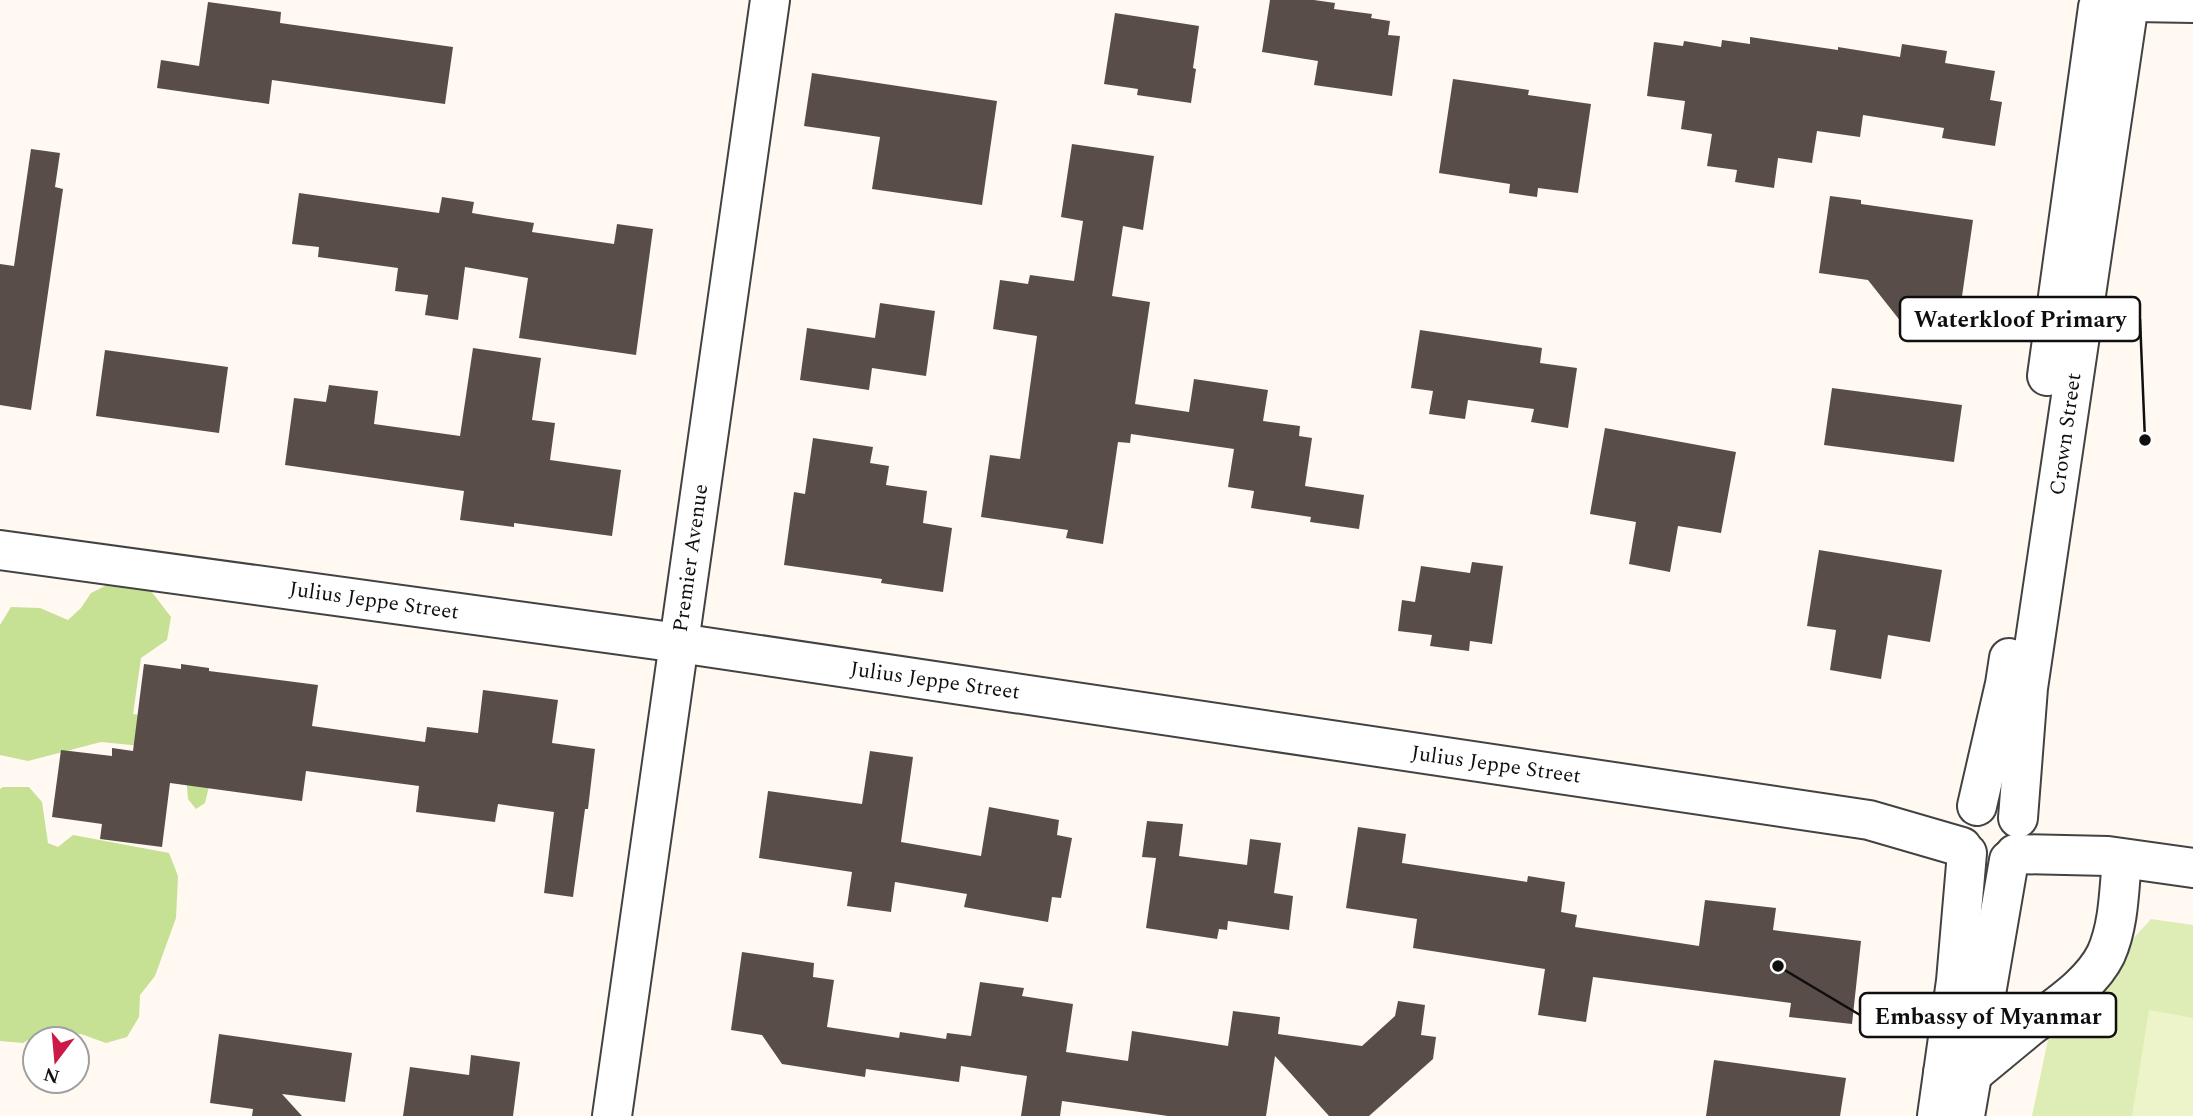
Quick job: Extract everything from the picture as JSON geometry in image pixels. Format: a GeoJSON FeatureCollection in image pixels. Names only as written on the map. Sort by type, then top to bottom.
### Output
{"type":"FeatureCollection","features":[{"type":"Feature","properties":{"kind":"street","name":"Premier Avenue"},"geometry":{"type":"LineString","coordinates":[[612,1116],[771,0]]}},
{"type":"Feature","properties":{"kind":"street"},"geometry":{"type":"LineString","coordinates":[[2118,4],[2192,1]]}},
{"type":"Feature","properties":{"kind":"street","name":"Crown Street"},"geometry":{"type":"LineString","coordinates":[[1937,1116],[1956,1074],[1971,983],[2016,840],[2017,686],[2118,4]]}},
{"type":"Feature","properties":{"kind":"street","name":"Julius Jeppe Street"},"geometry":{"type":"LineString","coordinates":[[0,550],[679,643],[1869,820],[1968,831]]}},
{"type":"Feature","properties":{"kind":"street","name":"Crown Street"},"geometry":{"type":"LineString","coordinates":[[1971,983],[1968,831],[2017,686]]}},
{"type":"Feature","properties":{"kind":"street"},"geometry":{"type":"LineString","coordinates":[[1992,802],[2007,807],[2016,840],[1994,866],[1987,865],[1972,859],[1968,831],[1992,802]]}},
{"type":"Feature","properties":{"kind":"street"},"geometry":{"type":"LineString","coordinates":[[2016,840],[2115,858],[2193,868]]}},
{"type":"Feature","properties":{"kind":"street"},"geometry":{"type":"LineString","coordinates":[[1956,1074],[2074,991],[2099,966],[2114,928],[2115,858]]}},
{"type":"Feature","properties":{"kind":"street","name":"Crown Street"},"geometry":{"type":"LineString","coordinates":[[1956,1074],[1965,1116]]}},
{"type":"Feature","properties":{"kind":"green space"},"geometry":{"type":"Polygon","coordinates":[[[117,580],[147,586],[171,617],[167,640],[141,658],[133,714],[197,724],[213,770],[205,803],[196,809],[188,799],[186,775],[162,748],[101,742],[28,761],[0,755],[0,625],[11,607],[40,608],[68,620],[81,608],[91,593],[117,580]]]}},
{"type":"Feature","properties":{"kind":"green space"},"geometry":{"type":"Polygon","coordinates":[[[29,787],[42,802],[48,843],[58,847],[73,835],[169,853],[178,876],[176,918],[155,976],[140,995],[139,1017],[127,1037],[106,1043],[91,1038],[91,1025],[21,1025],[21,1043],[0,1041],[0,789],[29,787]]]}},
{"type":"Feature","properties":{"kind":"green space"},"geometry":{"type":"Polygon","coordinates":[[[2151,919],[2193,925],[2193,1116],[2032,1116],[2050,1030],[2151,919]]]}},
{"type":"Feature","properties":{"kind":"green space"},"geometry":{"type":"Polygon","coordinates":[[[2149,1010],[2193,1018],[2193,1116],[2132,1116],[2149,1010]]]}},
{"type":"Feature","properties":{"kind":"building"},"geometry":{"type":"Polygon","coordinates":[[[1270,0],[1335,3],[1334,9],[1372,14],[1371,18],[1390,21],[1388,35],[1400,36],[1392,96],[1314,85],[1318,61],[1262,52],[1270,0]]]}},
{"type":"Feature","properties":{"kind":"building"},"geometry":{"type":"Polygon","coordinates":[[[208,2],[281,12],[280,23],[453,47],[445,104],[272,80],[269,104],[157,88],[161,60],[199,66],[208,2]]]}},
{"type":"Feature","properties":{"kind":"building"},"geometry":{"type":"Polygon","coordinates":[[[1115,13],[1199,26],[1191,103],[1137,95],[1138,89],[1104,84],[1115,13]]]}},
{"type":"Feature","properties":{"kind":"building"},"geometry":{"type":"Polygon","coordinates":[[[1750,37],[1900,57],[1902,44],[1947,51],[1945,63],[1995,71],[1990,100],[2002,102],[1995,146],[1942,138],[1944,128],[1863,115],[1860,137],[1817,131],[1812,163],[1778,158],[1774,188],[1735,182],[1737,170],[1707,166],[1712,134],[1681,129],[1685,101],[1647,96],[1654,42],[1683,46],[1684,41],[1721,47],[1722,40],[1750,44],[1750,37]]]}},
{"type":"Feature","properties":{"kind":"building"},"geometry":{"type":"Polygon","coordinates":[[[812,73],[997,101],[982,205],[872,189],[880,137],[804,126],[812,73]]]}},
{"type":"Feature","properties":{"kind":"building"},"geometry":{"type":"Polygon","coordinates":[[[1453,79],[1529,90],[1528,95],[1591,104],[1578,193],[1538,188],[1537,197],[1509,193],[1510,184],[1439,173],[1453,79]]]}},
{"type":"Feature","properties":{"kind":"building"},"geometry":{"type":"Polygon","coordinates":[[[1072,144],[1154,156],[1143,230],[1123,226],[1112,296],[1150,302],[1135,404],[1189,412],[1194,379],[1268,390],[1263,421],[1300,426],[1299,436],[1312,438],[1305,486],[1364,495],[1359,529],[1310,522],[1311,517],[1251,508],[1254,491],[1228,487],[1234,449],[1131,434],[1130,443],[1118,442],[1103,544],[1066,538],[1068,530],[981,517],[990,455],[1020,459],[1037,336],[993,329],[1000,280],[1028,284],[1030,275],[1074,281],[1083,221],[1061,217],[1072,144]]]}},
{"type":"Feature","properties":{"kind":"building"},"geometry":{"type":"Polygon","coordinates":[[[31,149],[60,153],[55,187],[63,189],[31,410],[0,405],[0,264],[14,266],[31,149]]]}},
{"type":"Feature","properties":{"kind":"building"},"geometry":{"type":"Polygon","coordinates":[[[299,193],[439,213],[442,197],[474,202],[472,213],[534,223],[532,232],[614,244],[617,224],[653,229],[636,355],[519,338],[528,278],[465,267],[458,320],[425,315],[428,295],[395,291],[398,268],[318,257],[319,247],[292,244],[299,193]]]}},
{"type":"Feature","properties":{"kind":"building"},"geometry":{"type":"Polygon","coordinates":[[[1830,196],[1861,200],[1861,204],[1973,220],[1956,338],[1909,332],[1868,280],[1819,273],[1830,196]]]}},
{"type":"Feature","properties":{"kind":"building"},"geometry":{"type":"Polygon","coordinates":[[[880,303],[935,311],[926,376],[872,368],[869,390],[800,380],[807,328],[875,338],[880,303]]]}},
{"type":"Feature","properties":{"kind":"building"},"geometry":{"type":"Polygon","coordinates":[[[1420,330],[1542,348],[1540,363],[1577,368],[1568,428],[1531,422],[1534,409],[1468,400],[1465,419],[1429,414],[1433,391],[1411,388],[1420,330]]]}},
{"type":"Feature","properties":{"kind":"building"},"geometry":{"type":"Polygon","coordinates":[[[473,348],[541,358],[532,420],[555,423],[550,460],[621,470],[612,536],[514,523],[514,527],[460,520],[464,491],[285,465],[294,398],[326,402],[329,385],[378,391],[374,424],[460,436],[473,348]]]}},
{"type":"Feature","properties":{"kind":"building"},"geometry":{"type":"Polygon","coordinates":[[[105,350],[228,367],[219,433],[96,416],[105,350]]]}},
{"type":"Feature","properties":{"kind":"building"},"geometry":{"type":"Polygon","coordinates":[[[1832,388],[1962,405],[1954,462],[1824,445],[1832,388]]]}},
{"type":"Feature","properties":{"kind":"building"},"geometry":{"type":"Polygon","coordinates":[[[1605,428],[1736,452],[1721,533],[1678,526],[1670,572],[1629,564],[1636,522],[1590,514],[1605,428]]]}},
{"type":"Feature","properties":{"kind":"building"},"geometry":{"type":"Polygon","coordinates":[[[813,438],[873,447],[870,463],[889,466],[886,485],[927,491],[923,523],[952,528],[943,592],[881,583],[882,579],[784,565],[794,492],[805,494],[813,438]]]}},
{"type":"Feature","properties":{"kind":"building"},"geometry":{"type":"Polygon","coordinates":[[[1819,550],[1942,570],[1930,642],[1888,635],[1881,679],[1830,670],[1836,630],[1807,626],[1819,550]]]}},
{"type":"Feature","properties":{"kind":"building"},"geometry":{"type":"Polygon","coordinates":[[[1472,562],[1503,566],[1492,644],[1470,641],[1469,651],[1430,646],[1432,635],[1398,631],[1402,600],[1415,602],[1421,566],[1470,573],[1472,562]]]}},
{"type":"Feature","properties":{"kind":"building"},"geometry":{"type":"Polygon","coordinates":[[[144,664],[181,669],[181,664],[209,668],[209,671],[318,685],[312,726],[425,742],[427,727],[478,733],[483,690],[558,700],[552,743],[595,749],[573,897],[544,893],[554,812],[498,804],[495,822],[416,812],[419,786],[306,771],[302,801],[170,783],[162,847],[100,839],[102,824],[52,817],[61,750],[112,756],[112,748],[133,751],[144,664]]]}},
{"type":"Feature","properties":{"kind":"building"},"geometry":{"type":"Polygon","coordinates":[[[870,751],[913,757],[901,842],[981,856],[989,807],[1059,820],[1057,835],[1072,838],[1061,898],[1052,897],[1048,922],[964,907],[967,894],[895,882],[891,912],[847,906],[852,872],[759,858],[768,791],[862,804],[870,751]]]}},
{"type":"Feature","properties":{"kind":"building"},"geometry":{"type":"Polygon","coordinates":[[[1147,821],[1183,824],[1179,856],[1247,865],[1250,839],[1281,843],[1274,893],[1293,896],[1289,930],[1228,921],[1227,930],[1219,929],[1217,939],[1146,928],[1156,858],[1142,857],[1147,821]]]}},
{"type":"Feature","properties":{"kind":"building"},"geometry":{"type":"Polygon","coordinates":[[[1358,827],[1406,834],[1402,863],[1527,882],[1528,876],[1565,882],[1561,912],[1577,915],[1575,927],[1699,946],[1705,900],[1776,908],[1773,930],[1861,941],[1852,1024],[1789,1017],[1791,1003],[1593,977],[1586,1022],[1538,1015],[1545,969],[1413,948],[1417,919],[1346,908],[1358,827]]]}},
{"type":"Feature","properties":{"kind":"building"},"geometry":{"type":"Polygon","coordinates":[[[742,952],[814,963],[813,977],[834,980],[827,1027],[899,1038],[900,1032],[946,1039],[947,1033],[971,1036],[980,982],[1024,988],[1022,996],[1073,1004],[1066,1052],[1128,1061],[1132,1031],[1228,1046],[1233,1011],[1280,1017],[1278,1034],[1362,1046],[1395,1016],[1398,1001],[1425,1005],[1421,1035],[1436,1037],[1433,1059],[1369,1116],[1329,1116],[1275,1056],[1266,1116],[1168,1116],[1062,1101],[1060,1116],[1021,1116],[1027,1076],[961,1066],[959,1082],[866,1069],[865,1077],[782,1064],[762,1035],[731,1030],[742,952]]]}},
{"type":"Feature","properties":{"kind":"building"},"geometry":{"type":"Polygon","coordinates":[[[219,1034],[352,1053],[345,1102],[282,1094],[302,1116],[252,1116],[253,1109],[210,1103],[219,1034]]]}},
{"type":"Feature","properties":{"kind":"building"},"geometry":{"type":"Polygon","coordinates":[[[471,1055],[520,1062],[513,1116],[403,1116],[410,1067],[469,1075],[471,1055]]]}},
{"type":"Feature","properties":{"kind":"building"},"geometry":{"type":"Polygon","coordinates":[[[1714,1060],[1846,1078],[1840,1116],[1706,1116],[1714,1060]]]}},
{"type":"Feature","properties":{"kind":"place","name":"Waterkloof Primary"},"geometry":{"type":"Point","coordinates":[2145,440]}},
{"type":"Feature","properties":{"kind":"place","name":"Embassy of Myanmar"},"geometry":{"type":"Point","coordinates":[1778,966]}}]}
